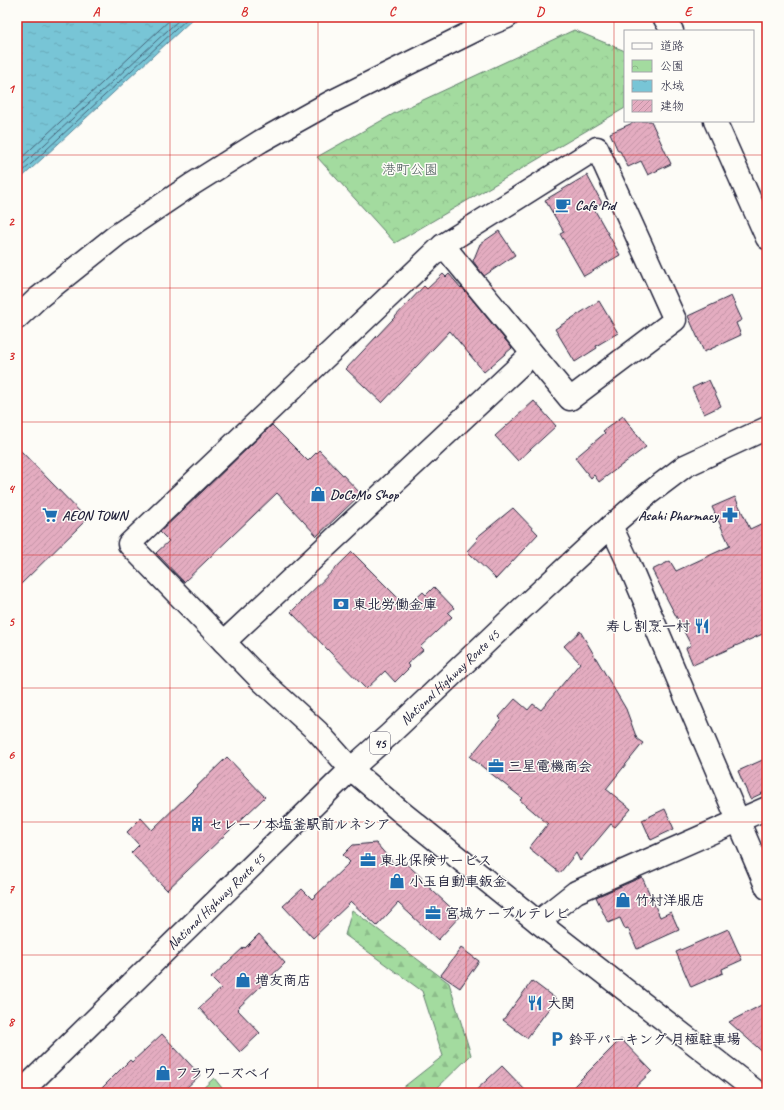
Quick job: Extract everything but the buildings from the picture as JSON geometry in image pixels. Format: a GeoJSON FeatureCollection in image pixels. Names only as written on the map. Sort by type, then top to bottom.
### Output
{"type":"FeatureCollection","features":[{"type":"Feature","properties":{"kind":"main road"},"geometry":{"type":"LineString","coordinates":[[17,318],[37,299],[117,235],[191,185],[261,141],[331,102],[480,28],[507,17]]}},
{"type":"Feature","properties":{"kind":"main road"},"geometry":{"type":"LineString","coordinates":[[664,17],[671,30]]}},
{"type":"Feature","properties":{"kind":"main road"},"geometry":{"type":"LineString","coordinates":[[715,122],[767,238]]}},
{"type":"Feature","properties":{"kind":"main road"},"geometry":{"type":"LineString","coordinates":[[443,245],[570,399],[675,320],[597,148],[443,245],[130,544],[262,681],[318,732],[351,769],[400,811],[538,922],[758,1093]]}},
{"type":"Feature","properties":{"kind":"main road"},"geometry":{"type":"LineString","coordinates":[[224,642],[532,354]]}},
{"type":"Feature","properties":{"kind":"main road","name":"National Highway Route 45"},"geometry":{"type":"LineString","coordinates":[[20,1093],[351,769],[611,526],[648,494],[685,466],[767,428]]}},
{"type":"Feature","properties":{"kind":"main road"},"geometry":{"type":"LineString","coordinates":[[611,526],[629,564],[767,888]]}},
{"type":"Feature","properties":{"kind":"main road"},"geometry":{"type":"LineString","coordinates":[[538,922],[576,892],[767,808]]}},
{"type":"Feature","properties":{"kind":"green space","name":"港町公園"},"geometry":{"type":"Polygon","coordinates":[[[574,30],[624,51],[624,109],[395,243],[317,157],[395,113],[574,30]]]}},
{"type":"Feature","properties":{"kind":"green space"},"geometry":{"type":"Polygon","coordinates":[[[352,910],[449,983],[471,1055],[432,1093],[396,1093],[443,1056],[422,991],[345,935],[352,910]]]}},
{"type":"Feature","properties":{"kind":"green space"},"geometry":{"type":"Polygon","coordinates":[[[214,1078],[226,1093],[198,1093],[214,1078]]]}},
{"type":"Feature","properties":{"kind":"water"},"geometry":{"type":"Polygon","coordinates":[[[17,17],[195,17],[17,182],[17,17]]]}},
{"type":"Feature","properties":{"kind":"place","name":"Cafe Pid"},"geometry":{"type":"Point","coordinates":[563,205]}},
{"type":"Feature","properties":{"kind":"place","name":"DoCoMo Shop"},"geometry":{"type":"Point","coordinates":[318,494]}},
{"type":"Feature","properties":{"kind":"place","name":"AEON TOWN"},"geometry":{"type":"Point","coordinates":[50,515]}},
{"type":"Feature","properties":{"kind":"place","name":"Asahi Pharmacy"},"geometry":{"type":"Point","coordinates":[730,515]}},
{"type":"Feature","properties":{"kind":"place","name":"東北労働金庫"},"geometry":{"type":"Point","coordinates":[341,604]}},
{"type":"Feature","properties":{"kind":"place","name":"寿し割烹一村"},"geometry":{"type":"Point","coordinates":[702,626]}},
{"type":"Feature","properties":{"kind":"place","name":"三星電機商会"},"geometry":{"type":"Point","coordinates":[496,766]}},
{"type":"Feature","properties":{"kind":"place","name":"セレーノ本塩釜駅前ルネシア"},"geometry":{"type":"Point","coordinates":[197,824]}},
{"type":"Feature","properties":{"kind":"place","name":"東北保険サービス"},"geometry":{"type":"Point","coordinates":[368,860]}},
{"type":"Feature","properties":{"kind":"place","name":"小玉自動車鈑金"},"geometry":{"type":"Point","coordinates":[397,881]}},
{"type":"Feature","properties":{"kind":"place","name":"竹村洋服店"},"geometry":{"type":"Point","coordinates":[623,900]}},
{"type":"Feature","properties":{"kind":"place","name":"宮城ケーブルテレビ"},"geometry":{"type":"Point","coordinates":[433,913]}},
{"type":"Feature","properties":{"kind":"place","name":"増友商店"},"geometry":{"type":"Point","coordinates":[243,980]}},
{"type":"Feature","properties":{"kind":"place","name":"大関"},"geometry":{"type":"Point","coordinates":[535,1003]}},
{"type":"Feature","properties":{"kind":"place","name":"鈴平パーキング 月極駐車場"},"geometry":{"type":"Point","coordinates":[557,1039]}},
{"type":"Feature","properties":{"kind":"place","name":"フラワーズベイ"},"geometry":{"type":"Point","coordinates":[163,1073]}}]}
